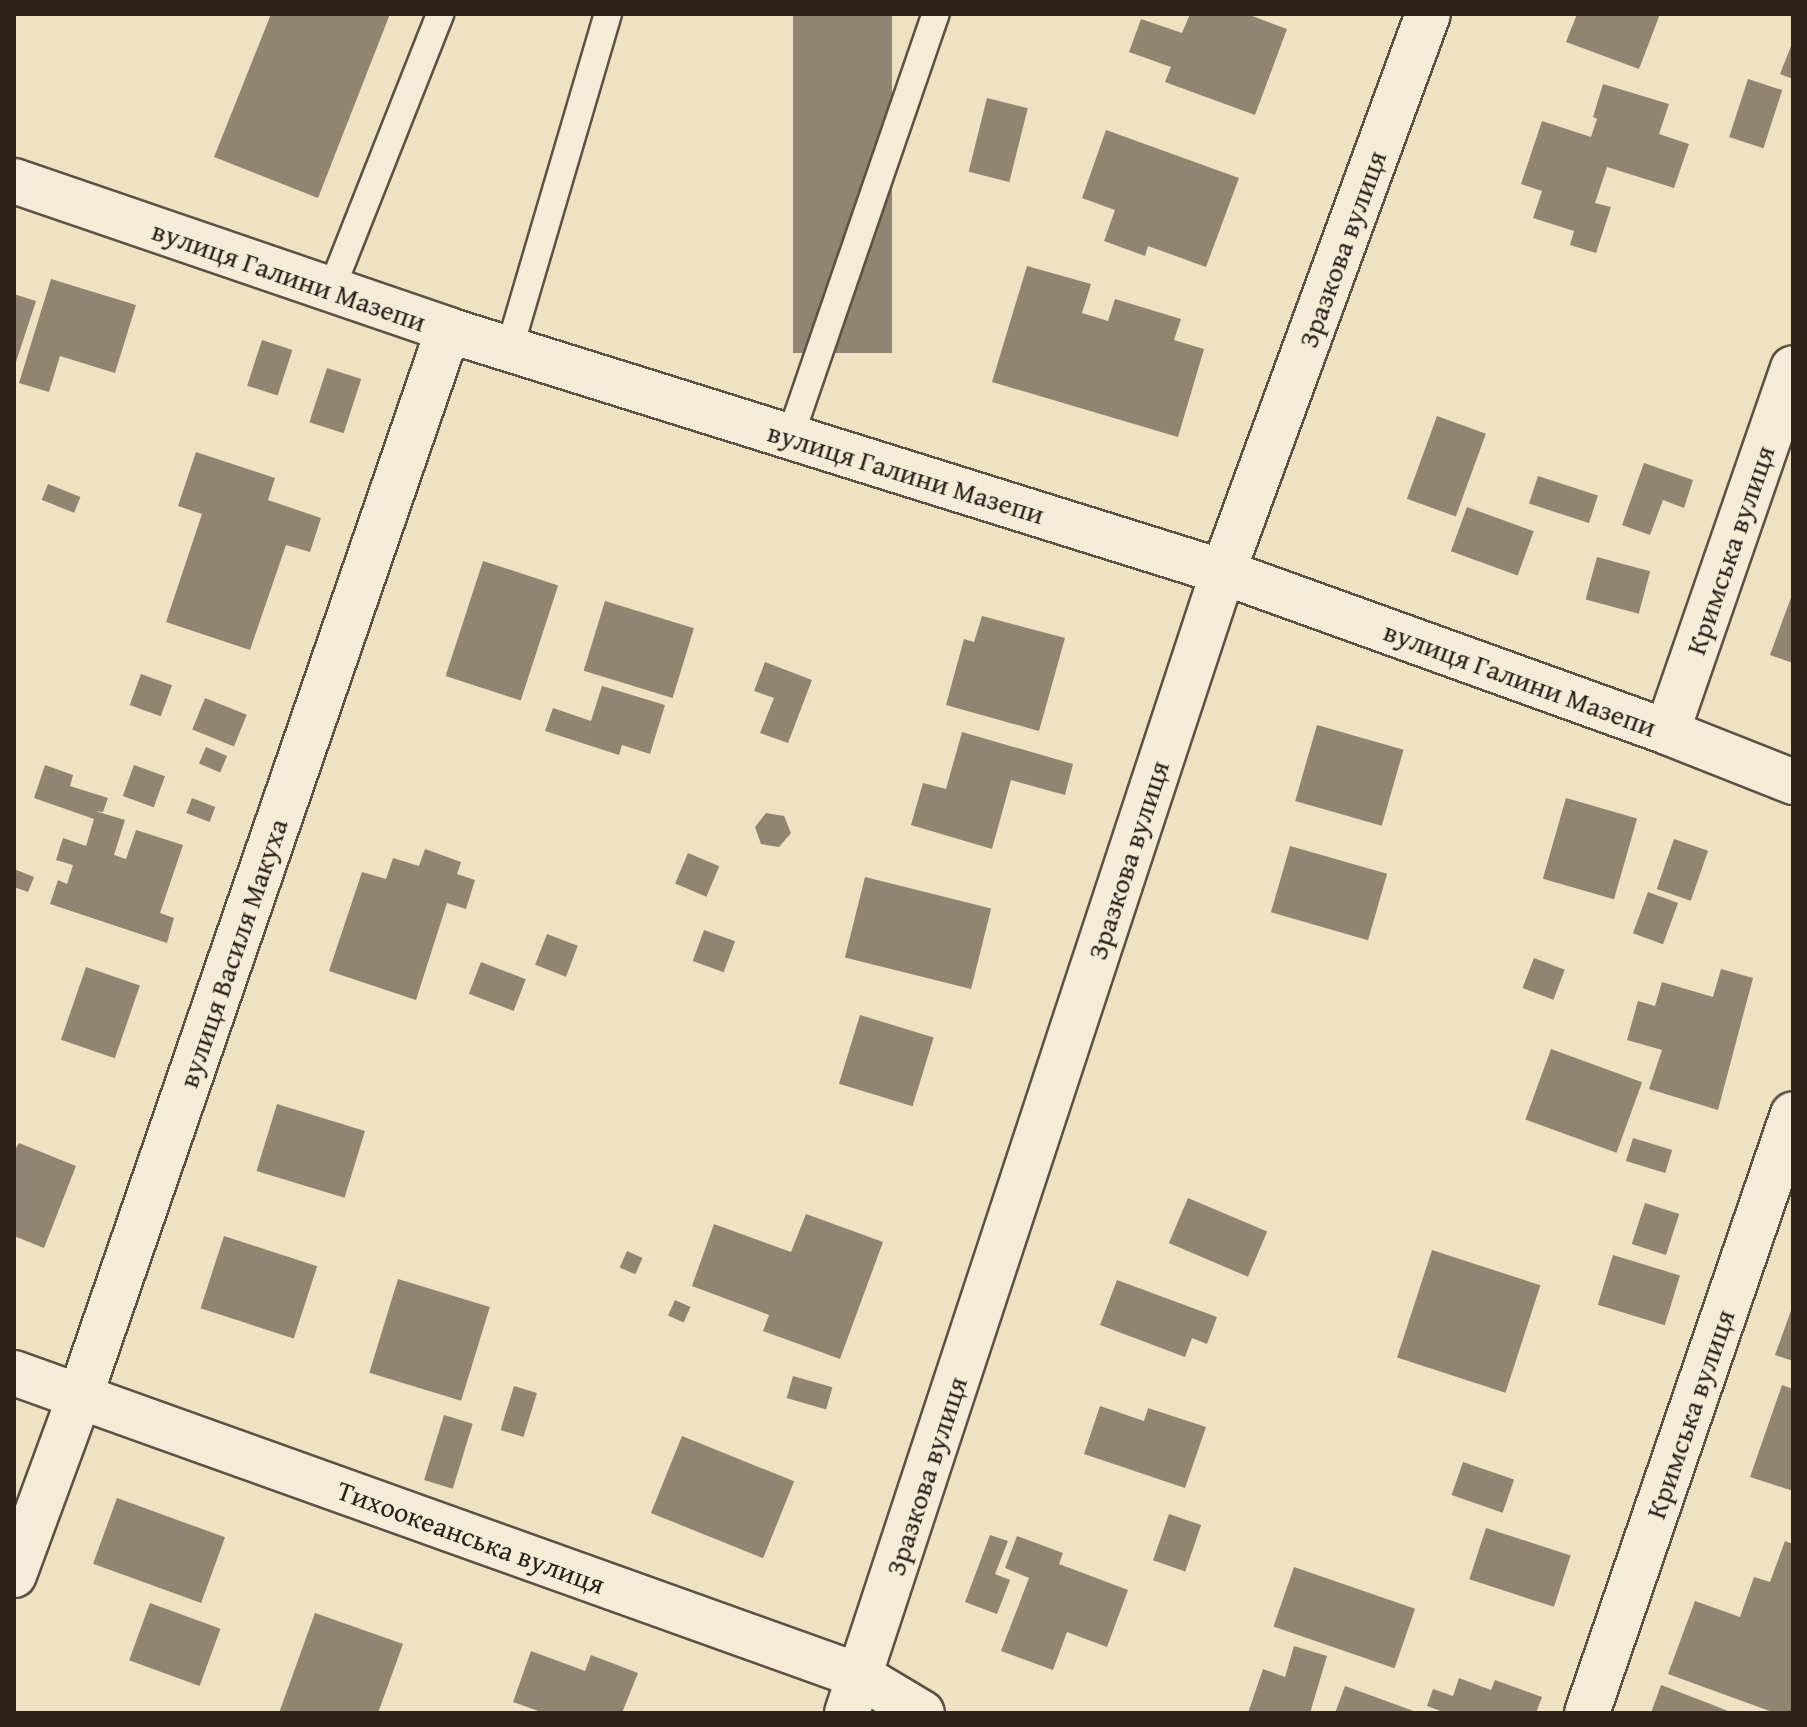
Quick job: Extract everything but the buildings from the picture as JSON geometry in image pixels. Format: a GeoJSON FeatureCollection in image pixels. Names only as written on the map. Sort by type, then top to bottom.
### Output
{"type":"FeatureCollection","features":[{"type":"Feature","properties":{"kind":"street","name":"Зразкова вулиця"},"geometry":{"type":"LineString","coordinates":[[853,1695],[1223,572],[1428,14]]}},
{"type":"Feature","properties":{"kind":"street","name":"вулиця Галини Мазепи"},"geometry":{"type":"LineString","coordinates":[[14,181],[509,350],[1223,572],[1667,732],[1793,782]]}},
{"type":"Feature","properties":{"kind":"street","name":"вулиця Василя Макуха"},"geometry":{"type":"LineString","coordinates":[[14,1575],[80,1396],[448,330]]}},
{"type":"Feature","properties":{"kind":"street","name":"Кримська вулиця"},"geometry":{"type":"LineString","coordinates":[[1667,732],[1793,368]]}},
{"type":"Feature","properties":{"kind":"street","name":"Кримська вулиця"},"geometry":{"type":"LineString","coordinates":[[1587,1713],[1793,1114]]}},
{"type":"Feature","properties":{"kind":"street","name":"Тихоокеанська вулиця"},"geometry":{"type":"LineString","coordinates":[[14,1373],[853,1695],[922,1713]]}},
{"type":"Feature","properties":{"kind":"lane"},"geometry":{"type":"LineString","coordinates":[[331,290],[440,14]]}},
{"type":"Feature","properties":{"kind":"lane"},"geometry":{"type":"LineString","coordinates":[[509,350],[608,14]]}},
{"type":"Feature","properties":{"kind":"lane"},"geometry":{"type":"LineString","coordinates":[[790,437],[936,14]]}}]}
